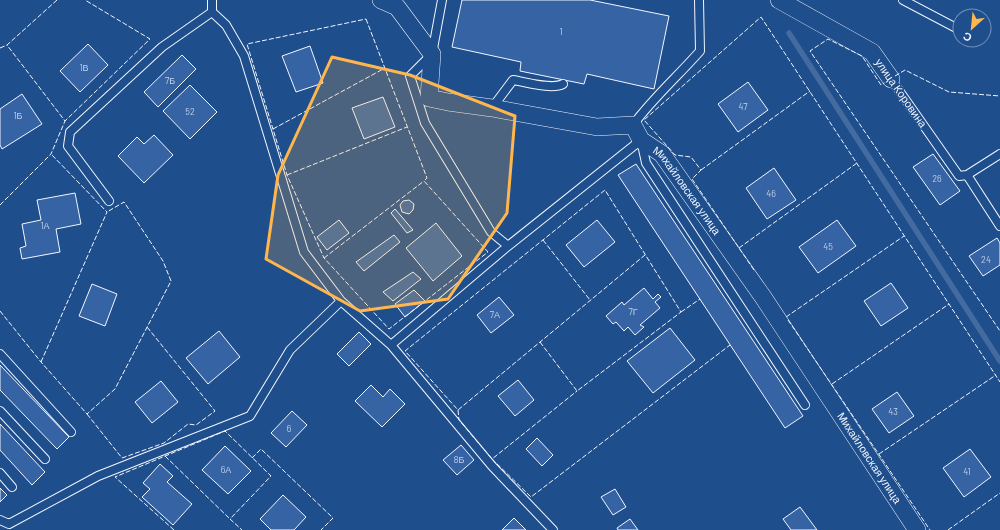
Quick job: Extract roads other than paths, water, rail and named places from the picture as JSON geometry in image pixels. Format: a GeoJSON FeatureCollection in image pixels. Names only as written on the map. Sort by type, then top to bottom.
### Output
{"type":"FeatureCollection","features":[{"type":"Feature","properties":{"kind":"street"},"geometry":{"type":"LineString","coordinates":[[381,0],[397,7],[432,54],[429,98],[597,127],[637,132]]}},
{"type":"Feature","properties":{"kind":"street","name":"улица Коровина"},"geometry":{"type":"LineString","coordinates":[[779,0],[872,52],[891,79]]}},
{"type":"Feature","properties":{"kind":"street","name":"Михайловская улица"},"geometry":{"type":"LineString","coordinates":[[637,132],[662,154],[763,297],[917,530]]}},
{"type":"Feature","properties":{"kind":"lane"},"geometry":{"type":"LineString","coordinates":[[212,0],[212,12],[226,25],[244,56],[304,252],[341,301],[391,344],[492,466],[553,530]]}},
{"type":"Feature","properties":{"kind":"lane"},"geometry":{"type":"LineString","coordinates":[[442,0],[432,54],[410,76],[425,124],[491,232],[508,246]]}},
{"type":"Feature","properties":{"kind":"lane"},"geometry":{"type":"LineString","coordinates":[[391,344],[508,246],[637,132],[646,108],[700,51],[699,0]]}},
{"type":"Feature","properties":{"kind":"lane"},"geometry":{"type":"LineString","coordinates":[[903,0],[952,26]]}},
{"type":"Feature","properties":{"kind":"lane"},"geometry":{"type":"LineString","coordinates":[[109,201],[68,146],[70,132],[162,47],[212,12]]}},
{"type":"Feature","properties":{"kind":"lane","name":"улица Коровина"},"geometry":{"type":"LineString","coordinates":[[891,79],[959,176],[967,175],[1000,226]]}},
{"type":"Feature","properties":{"kind":"lane"},"geometry":{"type":"LineString","coordinates":[[492,108],[513,80],[558,87],[563,84]]}},
{"type":"Feature","properties":{"kind":"lane"},"geometry":{"type":"LineString","coordinates":[[637,132],[646,163],[805,404]]}},
{"type":"Feature","properties":{"kind":"lane"},"geometry":{"type":"LineString","coordinates":[[967,175],[1000,154]]}},
{"type":"Feature","properties":{"kind":"lane"},"geometry":{"type":"LineString","coordinates":[[0,520],[9,524],[98,476],[250,416],[290,350],[341,301]]}},
{"type":"Feature","properties":{"kind":"lane"},"geometry":{"type":"LineString","coordinates":[[0,354],[71,432]]}},
{"type":"Feature","properties":{"kind":"lane"},"geometry":{"type":"LineString","coordinates":[[0,411],[45,459]]}},
{"type":"Feature","properties":{"kind":"lane"},"geometry":{"type":"LineString","coordinates":[[0,473],[12,487]]}},
{"type":"Feature","properties":{"kind":"waterway"},"geometry":{"type":"LineString","coordinates":[[789,33],[1000,361]]}}]}
